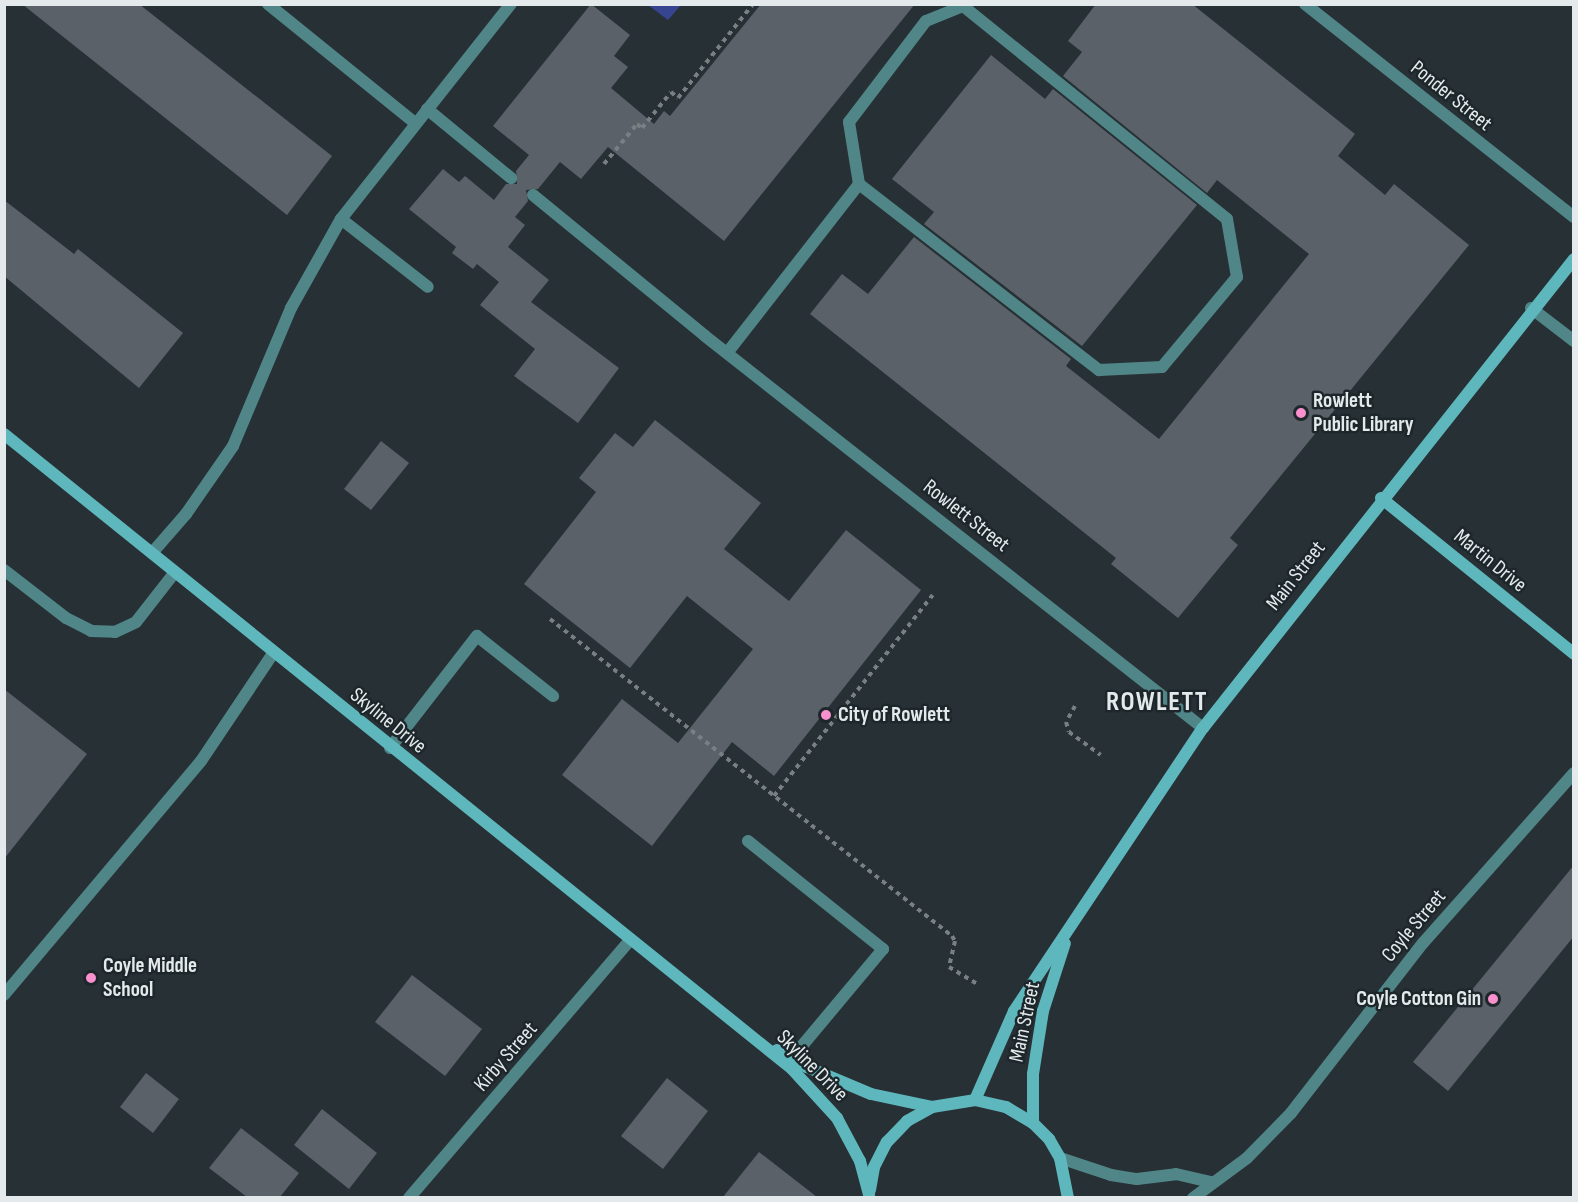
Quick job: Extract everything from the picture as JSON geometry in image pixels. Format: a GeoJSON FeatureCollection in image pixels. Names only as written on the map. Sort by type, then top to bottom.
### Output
{"type":"FeatureCollection","features":[{"type":"Feature","properties":{"kind":"street"},"geometry":{"type":"LineString","coordinates":[[268,4],[416,123]]}},
{"type":"Feature","properties":{"kind":"street"},"geometry":{"type":"LineString","coordinates":[[152,553],[186,514],[233,446],[291,308],[341,219],[511,4]]}},
{"type":"Feature","properties":{"kind":"street","name":"Ponder Street"},"geometry":{"type":"LineString","coordinates":[[1305,4],[1574,217]]}},
{"type":"Feature","properties":{"kind":"street"},"geometry":{"type":"LineString","coordinates":[[965,5],[1227,219],[1237,277],[1162,367],[1099,370],[859,184],[849,122],[926,21],[965,5]]}},
{"type":"Feature","properties":{"kind":"street"},"geometry":{"type":"LineString","coordinates":[[427,109],[511,178]]}},
{"type":"Feature","properties":{"kind":"street"},"geometry":{"type":"LineString","coordinates":[[727,353],[859,184]]}},
{"type":"Feature","properties":{"kind":"street","name":"Rowlett Street"},"geometry":{"type":"LineString","coordinates":[[533,195],[705,336],[1203,728]]}},
{"type":"Feature","properties":{"kind":"street"},"geometry":{"type":"LineString","coordinates":[[341,219],[428,287]]}},
{"type":"Feature","properties":{"kind":"street","name":"Main Street"},"geometry":{"type":"LineString","coordinates":[[975,1100],[1014,1011],[1203,728],[1531,308],[1574,259]]}},
{"type":"Feature","properties":{"kind":"street"},"geometry":{"type":"LineString","coordinates":[[1531,308],[1574,341]]}},
{"type":"Feature","properties":{"kind":"street","name":"Skyline Drive"},"geometry":{"type":"LineString","coordinates":[[4,434],[390,748],[792,1069],[837,1118],[860,1161],[869,1196]]}},
{"type":"Feature","properties":{"kind":"street","name":"Martin Drive"},"geometry":{"type":"LineString","coordinates":[[1381,498],[1574,654]]}},
{"type":"Feature","properties":{"kind":"street"},"geometry":{"type":"LineString","coordinates":[[4,570],[66,618],[91,631],[115,632],[136,622],[175,572]]}},
{"type":"Feature","properties":{"kind":"street"},"geometry":{"type":"LineString","coordinates":[[390,748],[477,636],[553,696]]}},
{"type":"Feature","properties":{"kind":"street"},"geometry":{"type":"LineString","coordinates":[[4,995],[201,761],[274,652]]}},
{"type":"Feature","properties":{"kind":"street","name":"Coyle Street"},"geometry":{"type":"LineString","coordinates":[[1193,1197],[1247,1158],[1291,1113],[1423,943],[1574,773]]}},
{"type":"Feature","properties":{"kind":"street"},"geometry":{"type":"LineString","coordinates":[[748,841],[883,949],[792,1058]]}},
{"type":"Feature","properties":{"kind":"street","name":"Main Street"},"geometry":{"type":"LineString","coordinates":[[1033,1123],[1033,1074],[1043,1011],[1069,931]]}},
{"type":"Feature","properties":{"kind":"street","name":"Kirby Street"},"geometry":{"type":"LineString","coordinates":[[409,1197],[630,940]]}},
{"type":"Feature","properties":{"kind":"street","name":"Skyline Drive"},"geometry":{"type":"LineString","coordinates":[[750,1034],[792,1058],[871,1094],[932,1107]]}},
{"type":"Feature","properties":{"kind":"street"},"geometry":{"type":"LineString","coordinates":[[869,1196],[874,1167],[887,1142],[907,1121],[932,1107],[975,1100],[1006,1107],[1033,1123],[1060,1158],[1068,1197]]}},
{"type":"Feature","properties":{"kind":"street"},"geometry":{"type":"LineString","coordinates":[[1060,1158],[1111,1176],[1137,1179],[1176,1174],[1212,1182]]}},
{"type":"Feature","properties":{"kind":"path"},"geometry":{"type":"LineString","coordinates":[[604,164],[637,124],[642,128],[671,92],[678,98],[753,4]]}},
{"type":"Feature","properties":{"kind":"path"},"geometry":{"type":"LineString","coordinates":[[774,796],[933,595]]}},
{"type":"Feature","properties":{"kind":"path"},"geometry":{"type":"LineString","coordinates":[[550,619],[952,936],[955,946],[949,967],[979,985]]}},
{"type":"Feature","properties":{"kind":"path"},"geometry":{"type":"LineString","coordinates":[[1075,706],[1066,722],[1069,732],[1101,755]]}},
{"type":"Feature","properties":{"kind":"water"},"geometry":{"type":"Polygon","coordinates":[[[681,4],[668,20],[648,5],[681,4]]]}},
{"type":"Feature","properties":{"kind":"building"},"geometry":{"type":"Polygon","coordinates":[[[22,4],[139,4],[332,156],[287,215],[22,4]]]}},
{"type":"Feature","properties":{"kind":"building"},"geometry":{"type":"Polygon","coordinates":[[[591,4],[630,35],[614,56],[628,67],[611,88],[654,124],[664,111],[670,116],[761,4],[915,4],[724,241],[608,147],[581,179],[560,162],[538,189],[526,190],[528,201],[515,217],[525,225],[508,247],[549,280],[531,302],[619,368],[578,423],[514,376],[535,349],[480,305],[499,282],[477,264],[473,269],[452,253],[456,247],[409,209],[443,169],[459,182],[465,176],[494,200],[506,184],[517,184],[516,171],[529,155],[493,126],[591,4]]]}},
{"type":"Feature","properties":{"kind":"building"},"geometry":{"type":"Polygon","coordinates":[[[1096,4],[1192,4],[1355,134],[1338,156],[1385,195],[1394,184],[1469,245],[1230,538],[1238,545],[1178,618],[1111,564],[1116,558],[810,314],[842,274],[868,294],[914,237],[1071,359],[1066,366],[1159,439],[1309,254],[1217,180],[1207,193],[1063,76],[1082,52],[1068,41],[1096,4]]]}},
{"type":"Feature","properties":{"kind":"building"},"geometry":{"type":"Polygon","coordinates":[[[991,55],[1045,99],[1053,89],[1197,205],[1082,346],[924,224],[934,212],[892,179],[991,55]]]}},
{"type":"Feature","properties":{"kind":"building"},"geometry":{"type":"Polygon","coordinates":[[[4,200],[74,254],[78,249],[183,333],[139,388],[4,276],[4,200]]]}},
{"type":"Feature","properties":{"kind":"building"},"geometry":{"type":"Polygon","coordinates":[[[655,420],[761,503],[724,549],[789,601],[846,530],[921,590],[774,776],[732,742],[652,846],[562,775],[622,699],[678,743],[753,649],[687,596],[630,668],[524,584],[596,492],[579,478],[615,433],[633,447],[655,420]]]}},
{"type":"Feature","properties":{"kind":"building"},"geometry":{"type":"Polygon","coordinates":[[[381,441],[409,463],[371,510],[344,489],[381,441]]]}},
{"type":"Feature","properties":{"kind":"building"},"geometry":{"type":"Polygon","coordinates":[[[4,689],[87,754],[4,859],[4,689]]]}},
{"type":"Feature","properties":{"kind":"building","name":"Coyle Cotton Gin"},"geometry":{"type":"Polygon","coordinates":[[[1574,865],[1574,936],[1448,1091],[1413,1062],[1574,865]]]}},
{"type":"Feature","properties":{"kind":"building"},"geometry":{"type":"Polygon","coordinates":[[[412,975],[482,1029],[445,1076],[375,1022],[412,975]]]}},
{"type":"Feature","properties":{"kind":"building"},"geometry":{"type":"Polygon","coordinates":[[[146,1073],[179,1099],[153,1133],[120,1107],[146,1073]]]}},
{"type":"Feature","properties":{"kind":"building"},"geometry":{"type":"Polygon","coordinates":[[[667,1078],[708,1111],[663,1169],[621,1136],[667,1078]]]}},
{"type":"Feature","properties":{"kind":"building"},"geometry":{"type":"Polygon","coordinates":[[[322,1109],[377,1153],[349,1189],[294,1145],[322,1109]]]}},
{"type":"Feature","properties":{"kind":"building"},"geometry":{"type":"Polygon","coordinates":[[[241,1128],[299,1173],[280,1197],[247,1197],[209,1168],[241,1128]]]}},
{"type":"Feature","properties":{"kind":"building"},"geometry":{"type":"Polygon","coordinates":[[[759,1152],[817,1197],[723,1197],[759,1152]]]}},
{"type":"Feature","properties":{"kind":"place","name":"Rowlett Public Library"},"geometry":{"type":"Point","coordinates":[1301,413]}},
{"type":"Feature","properties":{"kind":"place","name":"City of Rowlett"},"geometry":{"type":"Point","coordinates":[826,715]}},
{"type":"Feature","properties":{"kind":"place","name":"Coyle Middle School"},"geometry":{"type":"Point","coordinates":[91,978]}},
{"type":"Feature","properties":{"kind":"place","name":"Coyle Cotton Gin"},"geometry":{"type":"Point","coordinates":[1493,999]}},
{"type":"Feature","properties":{"kind":"district","name":"ROWLETT"},"geometry":{"type":"Point","coordinates":[1157,703]}}]}
